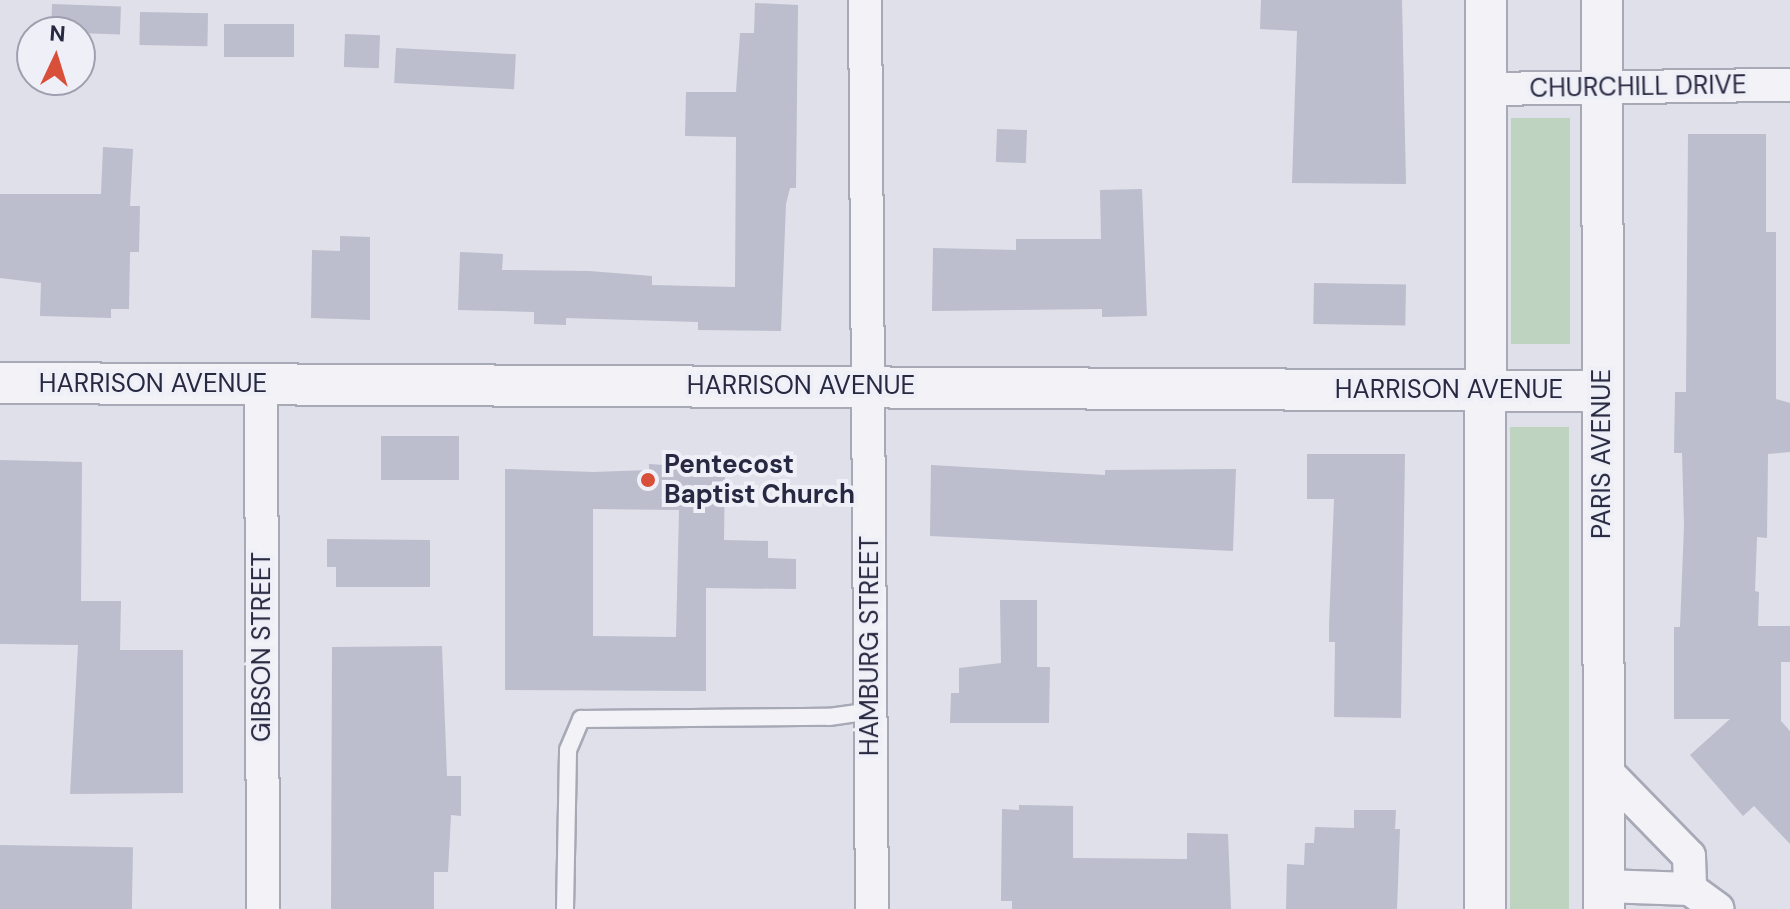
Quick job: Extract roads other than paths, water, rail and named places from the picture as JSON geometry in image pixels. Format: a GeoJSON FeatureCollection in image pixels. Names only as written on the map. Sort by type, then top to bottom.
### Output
{"type":"FeatureCollection","features":[{"type":"Feature","properties":{"kind":"street","name":"HAMBURG STREET"},"geometry":{"type":"LineString","coordinates":[[865,0],[872,909]]}},
{"type":"Feature","properties":{"kind":"street"},"geometry":{"type":"LineString","coordinates":[[1485,909],[1486,0]]}},
{"type":"Feature","properties":{"kind":"street","name":"PARIS AVENUE"},"geometry":{"type":"LineString","coordinates":[[1602,0],[1604,897]]}},
{"type":"Feature","properties":{"kind":"street","name":"CHURCHILL DRIVE"},"geometry":{"type":"LineString","coordinates":[[1486,89],[1790,85]]}},
{"type":"Feature","properties":{"kind":"street","name":"HARRISON AVENUE"},"geometry":{"type":"LineString","coordinates":[[0,383],[1601,391]]}},
{"type":"Feature","properties":{"kind":"street","name":"GIBSON STREET"},"geometry":{"type":"LineString","coordinates":[[261,385],[263,909]]}},
{"type":"Feature","properties":{"kind":"street"},"geometry":{"type":"LineString","coordinates":[[1603,768],[1689,856],[1690,889]]}},
{"type":"Feature","properties":{"kind":"street"},"geometry":{"type":"LineString","coordinates":[[1604,897],[1690,889],[1718,909]]}},
{"type":"Feature","properties":{"kind":"lane"},"geometry":{"type":"LineString","coordinates":[[565,909],[568,750],[581,719],[829,717],[871,711]]}},
{"type":"Feature","properties":{"kind":"place","name":"Pentecost Baptist Church"},"geometry":{"type":"Point","coordinates":[648,480]}}]}
